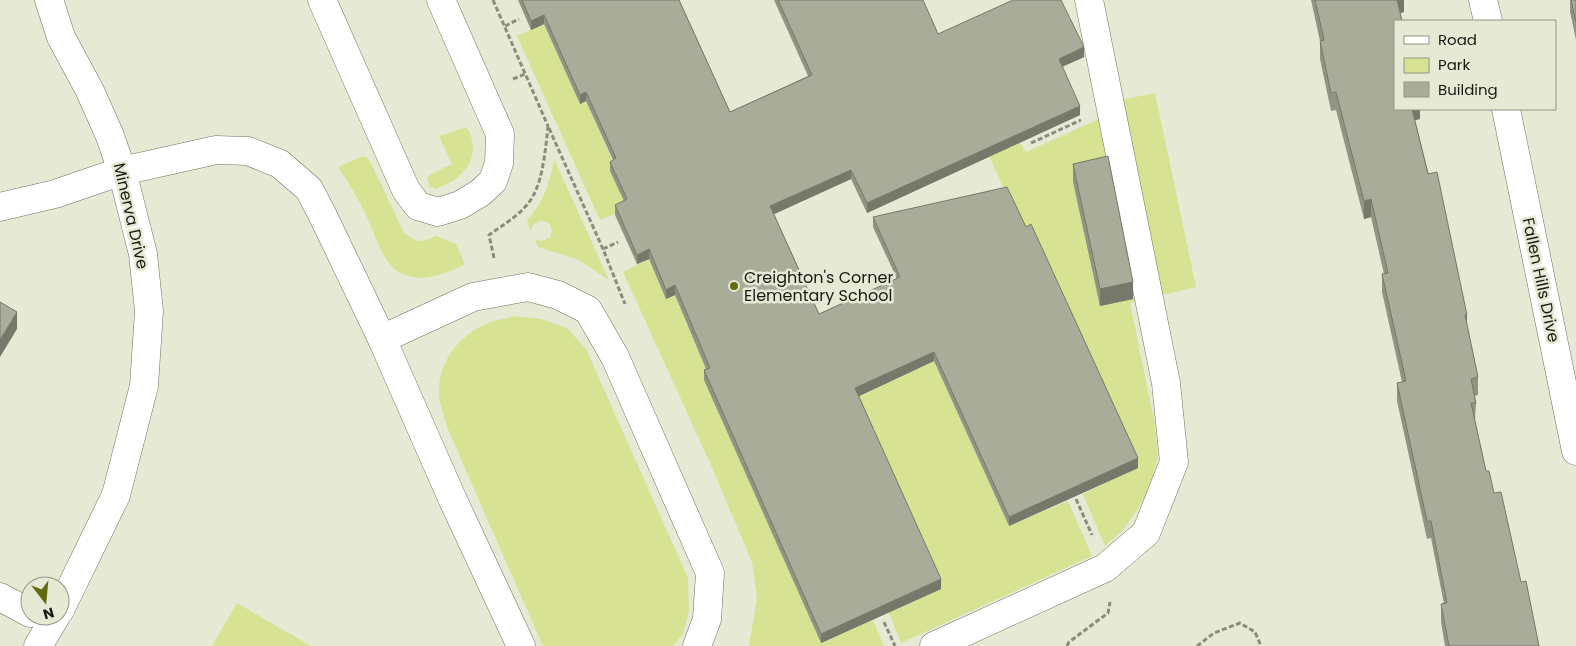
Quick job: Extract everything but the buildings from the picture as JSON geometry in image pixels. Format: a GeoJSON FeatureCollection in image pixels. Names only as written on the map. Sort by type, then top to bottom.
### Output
{"type":"FeatureCollection","features":[{"type":"Feature","properties":{"kind":"street","name":"Minerva Drive"},"geometry":{"type":"LineString","coordinates":[[49,0],[61,37],[98,109],[122,171],[143,254],[149,311],[144,386],[116,495],[70,577]]}},
{"type":"Feature","properties":{"kind":"street"},"geometry":{"type":"LineString","coordinates":[[322,0],[406,190],[418,206],[438,212],[460,206],[480,193],[493,181],[499,163],[500,134],[442,0]]}},
{"type":"Feature","properties":{"kind":"street"},"geometry":{"type":"LineString","coordinates":[[934,646],[1105,568],[1146,533],[1174,462],[1166,383],[1089,0]]}},
{"type":"Feature","properties":{"kind":"street"},"geometry":{"type":"LineString","coordinates":[[1484,0],[1488,20]]}},
{"type":"Feature","properties":{"kind":"street","name":"Fallen Hills Drive"},"geometry":{"type":"LineString","coordinates":[[1506,110],[1576,451]]}},
{"type":"Feature","properties":{"kind":"street"},"geometry":{"type":"LineString","coordinates":[[0,207],[55,194],[122,171],[216,150],[248,151],[280,164],[309,188],[382,339],[452,498],[521,646]]}},
{"type":"Feature","properties":{"kind":"street"},"geometry":{"type":"LineString","coordinates":[[382,339],[473,297],[528,287],[558,295],[588,310],[615,357],[710,573],[707,618],[698,646]]}},
{"type":"Feature","properties":{"kind":"street"},"geometry":{"type":"LineString","coordinates":[[0,597],[20,608]]}},
{"type":"Feature","properties":{"kind":"path"},"geometry":{"type":"LineString","coordinates":[[493,0],[603,249],[626,307]]}},
{"type":"Feature","properties":{"kind":"path"},"geometry":{"type":"LineString","coordinates":[[504,26],[520,19]]}},
{"type":"Feature","properties":{"kind":"path"},"geometry":{"type":"LineString","coordinates":[[513,79],[525,74]]}},
{"type":"Feature","properties":{"kind":"path"},"geometry":{"type":"LineString","coordinates":[[1031,143],[1087,116]]}},
{"type":"Feature","properties":{"kind":"path"},"geometry":{"type":"LineString","coordinates":[[494,258],[489,235],[520,212],[534,196],[544,162],[548,126]]}},
{"type":"Feature","properties":{"kind":"path"},"geometry":{"type":"LineString","coordinates":[[603,249],[618,242]]}},
{"type":"Feature","properties":{"kind":"path"},"geometry":{"type":"LineString","coordinates":[[1076,500],[1095,541]]}},
{"type":"Feature","properties":{"kind":"path"},"geometry":{"type":"LineString","coordinates":[[884,622],[894,646]]}},
{"type":"Feature","properties":{"kind":"path"},"geometry":{"type":"LineString","coordinates":[[1197,646],[1214,633],[1240,623],[1255,632],[1261,646]]}},
{"type":"Feature","properties":{"kind":"green space"},"geometry":{"type":"Polygon","coordinates":[[[544,24],[580,104],[586,101],[616,168],[627,208],[600,220],[517,36],[544,24]]]}},
{"type":"Feature","properties":{"kind":"green space"},"geometry":{"type":"Polygon","coordinates":[[[1155,93],[1196,287],[1130,303],[1155,425],[1158,458],[1149,489],[1137,510],[1123,530],[1105,546],[1083,494],[1138,467],[1026,237],[979,134],[1020,143],[1026,152],[1099,119],[1096,105],[1155,93]]]}},
{"type":"Feature","properties":{"kind":"green space"},"geometry":{"type":"Polygon","coordinates":[[[464,128],[468,129],[473,150],[467,166],[462,174],[454,180],[436,189],[430,187],[427,178],[431,174],[452,164],[439,136],[464,128]]]}},
{"type":"Feature","properties":{"kind":"green space"},"geometry":{"type":"Polygon","coordinates":[[[360,157],[366,157],[370,161],[404,233],[420,241],[436,236],[456,244],[465,264],[445,273],[423,278],[403,274],[394,268],[383,254],[361,204],[338,167],[360,157]]]}},
{"type":"Feature","properties":{"kind":"green space"},"geometry":{"type":"Polygon","coordinates":[[[554,159],[609,280],[579,260],[538,247],[535,239],[543,241],[551,237],[552,229],[548,222],[540,221],[534,224],[530,231],[527,220],[542,199],[554,159]]]}},
{"type":"Feature","properties":{"kind":"green space"},"geometry":{"type":"Polygon","coordinates":[[[649,259],[666,299],[675,295],[821,643],[873,620],[884,646],[749,646],[757,598],[752,562],[711,465],[623,272],[649,259]]]}},
{"type":"Feature","properties":{"kind":"green space"},"geometry":{"type":"Polygon","coordinates":[[[514,316],[541,319],[567,328],[586,349],[688,578],[689,611],[683,634],[673,646],[544,646],[542,644],[447,427],[439,396],[439,384],[446,362],[459,343],[467,335],[488,323],[514,316]]]}},
{"type":"Feature","properties":{"kind":"green space"},"geometry":{"type":"Polygon","coordinates":[[[934,361],[1009,526],[1068,501],[1092,556],[901,643],[889,613],[941,589],[855,398],[934,361]]]}},
{"type":"Feature","properties":{"kind":"green space"},"geometry":{"type":"Polygon","coordinates":[[[237,603],[311,646],[212,646],[237,603]]]}},
{"type":"Feature","properties":{"kind":"place","name":"Creighton's Corner Elementary School"},"geometry":{"type":"Point","coordinates":[734,286]}}]}
